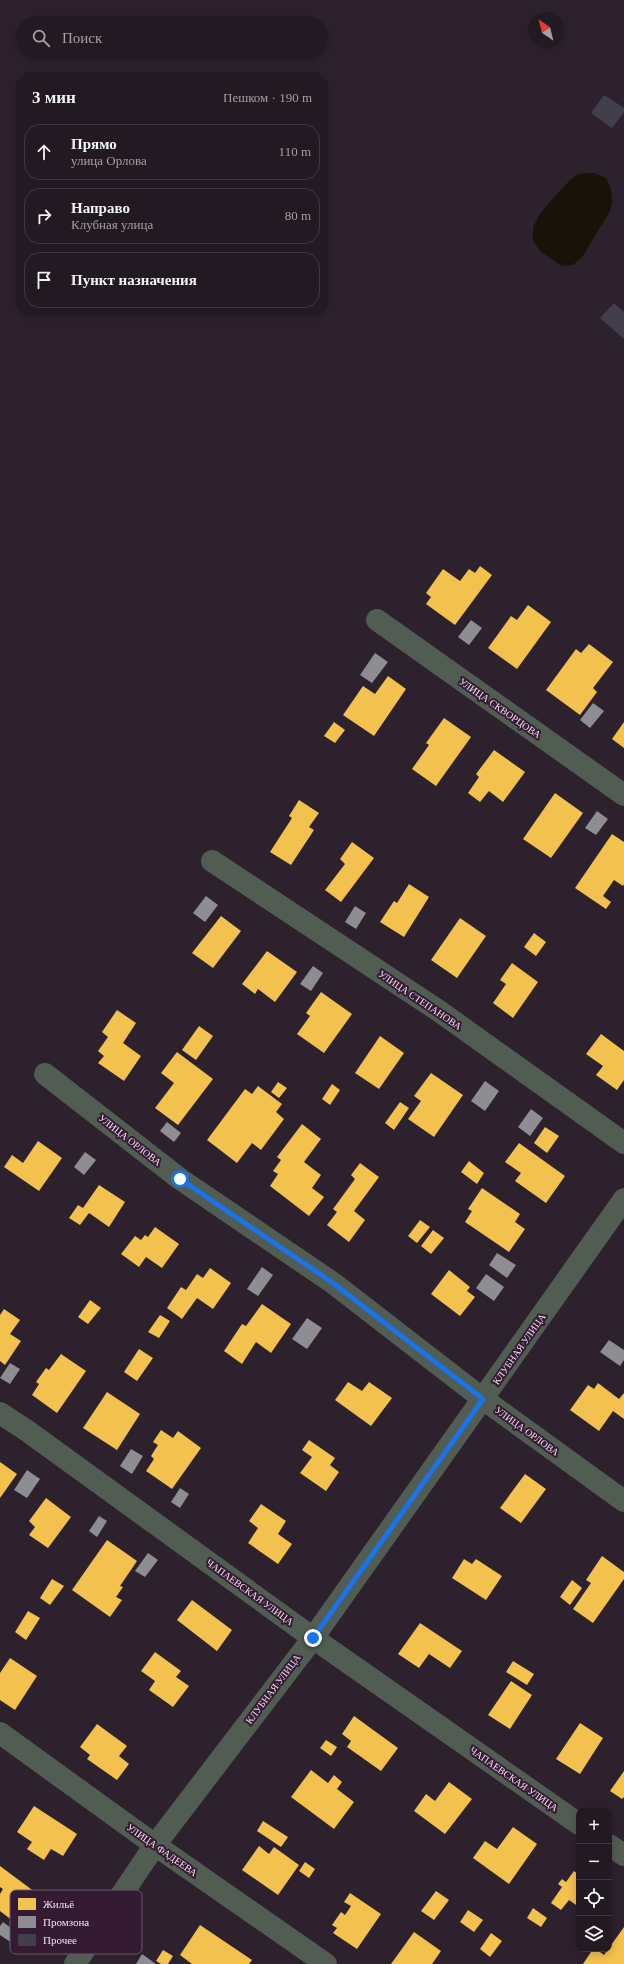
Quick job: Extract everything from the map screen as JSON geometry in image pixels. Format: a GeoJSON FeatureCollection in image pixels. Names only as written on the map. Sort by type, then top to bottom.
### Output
{"type":"FeatureCollection","features":[{"type":"Feature","properties":{"kind":"street","name":"УЛИЦА СКВОРЦОВА"},"geometry":{"type":"LineString","coordinates":[[377,620],[624,795]]}},
{"type":"Feature","properties":{"kind":"street","name":"УЛИЦА СТЕПАНОВА"},"geometry":{"type":"LineString","coordinates":[[212,862],[439,1012],[624,1143]]}},
{"type":"Feature","properties":{"kind":"street","name":"УЛИЦА ОРЛОВА"},"geometry":{"type":"LineString","coordinates":[[45,1074],[180,1179],[333,1283],[483,1399],[624,1501]]}},
{"type":"Feature","properties":{"kind":"street","name":"КЛУБНАЯ УЛИЦА"},"geometry":{"type":"LineString","coordinates":[[125,1890],[155,1845],[313,1638],[624,1199]]}},
{"type":"Feature","properties":{"kind":"street","name":"ЧАПАЕВСКАЯ УЛИЦА"},"geometry":{"type":"LineString","coordinates":[[0,1413],[26,1430],[313,1638],[576,1822]]}},
{"type":"Feature","properties":{"kind":"street","name":"УЛИЦА ФАДЕЕВА"},"geometry":{"type":"LineString","coordinates":[[0,1733],[155,1845],[326,1964]]}},
{"type":"Feature","properties":{"kind":"street"},"geometry":{"type":"LineString","coordinates":[[612,1847],[624,1856]]}},
{"type":"Feature","properties":{"kind":"street","name":"КЛУБНАЯ УЛИЦА"},"geometry":{"type":"LineString","coordinates":[[75,1964],[82,1954]]}},
{"type":"Feature","properties":{"kind":"shaded area"},"geometry":{"type":"Polygon","coordinates":[[[595,173],[606,178],[611,188],[612,203],[610,211],[583,256],[573,265],[562,266],[541,252],[533,241],[533,227],[541,212],[570,180],[578,174],[595,173]]]}},
{"type":"Feature","properties":{"kind":"building: Жильё"},"geometry":{"type":"Polygon","coordinates":[[[480,566],[492,575],[455,625],[426,604],[431,597],[426,593],[443,569],[460,581],[469,569],[475,573],[480,566]]]}},
{"type":"Feature","properties":{"kind":"building: Жильё"},"geometry":{"type":"Polygon","coordinates":[[[528,605],[551,622],[517,669],[488,648],[511,616],[517,620],[528,605]]]}},
{"type":"Feature","properties":{"kind":"building: Жильё"},"geometry":{"type":"Polygon","coordinates":[[[589,644],[613,662],[593,688],[597,692],[580,715],[546,690],[576,649],[581,653],[589,644]]]}},
{"type":"Feature","properties":{"kind":"building: Жильё"},"geometry":{"type":"Polygon","coordinates":[[[388,676],[406,689],[374,736],[343,715],[363,686],[375,694],[388,676]]]}},
{"type":"Feature","properties":{"kind":"building: Жильё"},"geometry":{"type":"Polygon","coordinates":[[[444,718],[471,737],[436,786],[412,769],[429,745],[426,743],[444,718]]]}},
{"type":"Feature","properties":{"kind":"building: Жильё"},"geometry":{"type":"Polygon","coordinates":[[[334,722],[345,730],[335,743],[324,736],[334,722]]]}},
{"type":"Feature","properties":{"kind":"building: Жильё"},"geometry":{"type":"Polygon","coordinates":[[[624,722],[624,748],[612,739],[624,722]]]}},
{"type":"Feature","properties":{"kind":"building: Жильё"},"geometry":{"type":"Polygon","coordinates":[[[494,750],[525,772],[503,802],[489,791],[480,802],[468,793],[479,777],[476,774],[494,750]]]}},
{"type":"Feature","properties":{"kind":"building: Жильё"},"geometry":{"type":"Polygon","coordinates":[[[555,793],[583,813],[551,858],[523,839],[555,793]]]}},
{"type":"Feature","properties":{"kind":"building: Жильё"},"geometry":{"type":"Polygon","coordinates":[[[299,800],[319,813],[309,827],[314,830],[291,865],[270,852],[292,818],[289,816],[299,800]]]}},
{"type":"Feature","properties":{"kind":"building: Жильё"},"geometry":{"type":"Polygon","coordinates":[[[612,834],[624,842],[624,884],[623,886],[614,880],[603,896],[611,902],[606,909],[575,888],[612,834]]]}},
{"type":"Feature","properties":{"kind":"building: Жильё"},"geometry":{"type":"Polygon","coordinates":[[[352,842],[374,858],[341,902],[325,890],[345,864],[340,859],[352,842]]]}},
{"type":"Feature","properties":{"kind":"building: Жильё"},"geometry":{"type":"Polygon","coordinates":[[[409,884],[429,897],[404,937],[380,922],[394,901],[397,903],[409,884]]]}},
{"type":"Feature","properties":{"kind":"building: Жильё"},"geometry":{"type":"Polygon","coordinates":[[[221,916],[241,931],[213,968],[192,953],[221,916]]]}},
{"type":"Feature","properties":{"kind":"building: Жильё"},"geometry":{"type":"Polygon","coordinates":[[[460,918],[486,936],[457,978],[431,960],[460,918]]]}},
{"type":"Feature","properties":{"kind":"building: Жильё"},"geometry":{"type":"Polygon","coordinates":[[[534,933],[546,942],[536,956],[524,947],[534,933]]]}},
{"type":"Feature","properties":{"kind":"building: Жильё"},"geometry":{"type":"Polygon","coordinates":[[[267,951],[297,972],[275,1002],[258,989],[255,994],[242,984],[267,951]]]}},
{"type":"Feature","properties":{"kind":"building: Жильё"},"geometry":{"type":"Polygon","coordinates":[[[512,963],[538,982],[513,1018],[493,1003],[506,984],[500,980],[512,963]]]}},
{"type":"Feature","properties":{"kind":"building: Жильё"},"geometry":{"type":"Polygon","coordinates":[[[321,992],[352,1014],[324,1053],[297,1034],[310,1016],[306,1013],[321,992]]]}},
{"type":"Feature","properties":{"kind":"building: Жильё"},"geometry":{"type":"Polygon","coordinates":[[[117,1010],[136,1023],[123,1043],[141,1056],[124,1081],[98,1063],[104,1056],[98,1051],[108,1037],[102,1032],[117,1010]]]}},
{"type":"Feature","properties":{"kind":"building: Жильё"},"geometry":{"type":"Polygon","coordinates":[[[199,1026],[213,1036],[196,1060],[182,1050],[199,1026]]]}},
{"type":"Feature","properties":{"kind":"building: Жильё"},"geometry":{"type":"Polygon","coordinates":[[[601,1034],[624,1051],[624,1080],[617,1090],[596,1075],[603,1066],[586,1054],[601,1034]]]}},
{"type":"Feature","properties":{"kind":"building: Жильё"},"geometry":{"type":"Polygon","coordinates":[[[380,1036],[404,1053],[379,1089],[355,1073],[380,1036]]]}},
{"type":"Feature","properties":{"kind":"building: Жильё"},"geometry":{"type":"Polygon","coordinates":[[[177,1052],[213,1079],[178,1125],[155,1108],[174,1083],[161,1073],[177,1052]]]}},
{"type":"Feature","properties":{"kind":"building: Жильё"},"geometry":{"type":"Polygon","coordinates":[[[431,1073],[463,1095],[434,1137],[408,1119],[421,1101],[414,1096],[431,1073]]]}},
{"type":"Feature","properties":{"kind":"building: Жильё"},"geometry":{"type":"Polygon","coordinates":[[[278,1082],[287,1088],[279,1098],[271,1092],[278,1082]]]}},
{"type":"Feature","properties":{"kind":"building: Жильё"},"geometry":{"type":"Polygon","coordinates":[[[332,1084],[340,1090],[330,1105],[322,1099],[332,1084]]]}},
{"type":"Feature","properties":{"kind":"building: Жильё"},"geometry":{"type":"Polygon","coordinates":[[[258,1086],[282,1104],[276,1112],[284,1119],[261,1150],[252,1143],[237,1163],[207,1140],[245,1089],[252,1094],[258,1086]]]}},
{"type":"Feature","properties":{"kind":"building: Жильё"},"geometry":{"type":"Polygon","coordinates":[[[400,1102],[409,1108],[394,1130],[385,1123],[400,1102]]]}},
{"type":"Feature","properties":{"kind":"building: Жильё"},"geometry":{"type":"Polygon","coordinates":[[[302,1124],[321,1139],[304,1162],[321,1175],[312,1188],[324,1197],[309,1216],[270,1186],[278,1174],[273,1171],[281,1160],[277,1157],[302,1124]]]}},
{"type":"Feature","properties":{"kind":"building: Жильё"},"geometry":{"type":"Polygon","coordinates":[[[545,1127],[559,1136],[547,1153],[534,1143],[545,1127]]]}},
{"type":"Feature","properties":{"kind":"building: Жильё"},"geometry":{"type":"Polygon","coordinates":[[[38,1141],[62,1158],[39,1191],[4,1167],[12,1155],[23,1163],[38,1141]]]}},
{"type":"Feature","properties":{"kind":"building: Жильё"},"geometry":{"type":"Polygon","coordinates":[[[519,1143],[565,1176],[546,1203],[515,1181],[521,1173],[505,1162],[519,1143]]]}},
{"type":"Feature","properties":{"kind":"building: Жильё"},"geometry":{"type":"Polygon","coordinates":[[[469,1161],[484,1173],[477,1184],[461,1172],[469,1161]]]}},
{"type":"Feature","properties":{"kind":"building: Жильё"},"geometry":{"type":"Polygon","coordinates":[[[360,1163],[379,1177],[354,1211],[365,1220],[349,1242],[327,1225],[337,1212],[333,1209],[355,1179],[351,1175],[360,1163]]]}},
{"type":"Feature","properties":{"kind":"building: Жильё"},"geometry":{"type":"Polygon","coordinates":[[[99,1185],[125,1202],[109,1227],[89,1213],[80,1225],[69,1218],[78,1205],[83,1208],[99,1185]]]}},
{"type":"Feature","properties":{"kind":"building: Жильё"},"geometry":{"type":"Polygon","coordinates":[[[482,1188],[520,1214],[515,1222],[525,1229],[509,1252],[465,1222],[472,1211],[468,1209],[482,1188]]]}},
{"type":"Feature","properties":{"kind":"building: Жильё"},"geometry":{"type":"Polygon","coordinates":[[[420,1220],[430,1227],[417,1243],[408,1236],[420,1220]]]}},
{"type":"Feature","properties":{"kind":"building: Жильё"},"geometry":{"type":"Polygon","coordinates":[[[155,1227],[179,1244],[162,1268],[146,1257],[139,1267],[121,1254],[135,1236],[141,1240],[145,1235],[148,1237],[155,1227]]]}},
{"type":"Feature","properties":{"kind":"building: Жильё"},"geometry":{"type":"Polygon","coordinates":[[[433,1230],[444,1238],[431,1254],[421,1246],[433,1230]]]}},
{"type":"Feature","properties":{"kind":"building: Жильё"},"geometry":{"type":"Polygon","coordinates":[[[210,1268],[231,1283],[213,1309],[197,1298],[182,1319],[167,1308],[181,1287],[186,1290],[197,1274],[203,1278],[210,1268]]]}},
{"type":"Feature","properties":{"kind":"building: Жильё"},"geometry":{"type":"Polygon","coordinates":[[[449,1270],[470,1287],[467,1291],[475,1297],[460,1316],[431,1294],[449,1270]]]}},
{"type":"Feature","properties":{"kind":"building: Жильё"},"geometry":{"type":"Polygon","coordinates":[[[90,1300],[101,1308],[88,1324],[78,1317],[90,1300]]]}},
{"type":"Feature","properties":{"kind":"building: Жильё"},"geometry":{"type":"Polygon","coordinates":[[[262,1304],[291,1324],[271,1353],[256,1342],[242,1364],[224,1351],[242,1324],[246,1326],[262,1304]]]}},
{"type":"Feature","properties":{"kind":"building: Жильё"},"geometry":{"type":"Polygon","coordinates":[[[4,1309],[20,1320],[10,1334],[21,1341],[5,1365],[0,1361],[0,1315],[4,1309]]]}},
{"type":"Feature","properties":{"kind":"building: Жильё"},"geometry":{"type":"Polygon","coordinates":[[[160,1315],[170,1321],[159,1338],[148,1332],[160,1315]]]}},
{"type":"Feature","properties":{"kind":"building: Жильё"},"geometry":{"type":"Polygon","coordinates":[[[139,1349],[153,1358],[137,1381],[124,1372],[139,1349]]]}},
{"type":"Feature","properties":{"kind":"building: Жильё"},"geometry":{"type":"Polygon","coordinates":[[[61,1354],[86,1371],[57,1413],[32,1395],[39,1384],[36,1382],[46,1368],[49,1370],[61,1354]]]}},
{"type":"Feature","properties":{"kind":"building: Жильё"},"geometry":{"type":"Polygon","coordinates":[[[348,1382],[362,1391],[369,1382],[392,1398],[371,1426],[335,1400],[348,1382]]]}},
{"type":"Feature","properties":{"kind":"building: Жильё"},"geometry":{"type":"Polygon","coordinates":[[[598,1383],[619,1399],[624,1393],[624,1419],[613,1411],[599,1431],[570,1410],[588,1385],[594,1389],[598,1383]]]}},
{"type":"Feature","properties":{"kind":"building: Жильё"},"geometry":{"type":"Polygon","coordinates":[[[107,1392],[140,1414],[117,1450],[83,1428],[107,1392]]]}},
{"type":"Feature","properties":{"kind":"building: Жильё"},"geometry":{"type":"Polygon","coordinates":[[[161,1430],[173,1438],[178,1431],[201,1448],[172,1489],[146,1471],[154,1459],[151,1456],[158,1445],[153,1442],[161,1430]]]}},
{"type":"Feature","properties":{"kind":"building: Жильё"},"geometry":{"type":"Polygon","coordinates":[[[309,1440],[335,1458],[330,1465],[339,1472],[326,1491],[300,1473],[312,1457],[302,1450],[309,1440]]]}},
{"type":"Feature","properties":{"kind":"building: Жильё"},"geometry":{"type":"Polygon","coordinates":[[[0,1462],[17,1474],[0,1498],[0,1462]]]}},
{"type":"Feature","properties":{"kind":"building: Жильё"},"geometry":{"type":"Polygon","coordinates":[[[525,1474],[546,1489],[521,1523],[500,1508],[525,1474]]]}},
{"type":"Feature","properties":{"kind":"building: Жильё"},"geometry":{"type":"Polygon","coordinates":[[[46,1498],[71,1517],[48,1548],[29,1535],[35,1527],[29,1521],[46,1498]]]}},
{"type":"Feature","properties":{"kind":"building: Жильё"},"geometry":{"type":"Polygon","coordinates":[[[261,1504],[286,1521],[278,1534],[292,1544],[278,1564],[248,1543],[258,1528],[249,1521],[261,1504]]]}},
{"type":"Feature","properties":{"kind":"building: Жильё"},"geometry":{"type":"Polygon","coordinates":[[[107,1540],[137,1561],[120,1586],[123,1587],[116,1597],[122,1600],[110,1617],[72,1590],[107,1540]]]}},
{"type":"Feature","properties":{"kind":"building: Жильё"},"geometry":{"type":"Polygon","coordinates":[[[602,1556],[624,1572],[624,1579],[593,1623],[573,1609],[591,1583],[586,1580],[602,1556]]]}},
{"type":"Feature","properties":{"kind":"building: Жильё"},"geometry":{"type":"Polygon","coordinates":[[[464,1559],[472,1564],[476,1559],[502,1576],[486,1600],[452,1578],[464,1559]]]}},
{"type":"Feature","properties":{"kind":"building: Жильё"},"geometry":{"type":"Polygon","coordinates":[[[52,1579],[64,1586],[50,1605],[40,1598],[52,1579]]]}},
{"type":"Feature","properties":{"kind":"building: Жильё"},"geometry":{"type":"Polygon","coordinates":[[[572,1580],[582,1588],[570,1605],[560,1597],[572,1580]]]}},
{"type":"Feature","properties":{"kind":"building: Жильё"},"geometry":{"type":"Polygon","coordinates":[[[192,1600],[232,1630],[217,1651],[177,1620],[192,1600]]]}},
{"type":"Feature","properties":{"kind":"building: Жильё"},"geometry":{"type":"Polygon","coordinates":[[[28,1611],[40,1618],[26,1640],[15,1632],[28,1611]]]}},
{"type":"Feature","properties":{"kind":"building: Жильё"},"geometry":{"type":"Polygon","coordinates":[[[420,1623],[462,1651],[450,1668],[429,1654],[419,1668],[398,1654],[420,1623]]]}},
{"type":"Feature","properties":{"kind":"building: Жильё"},"geometry":{"type":"Polygon","coordinates":[[[155,1652],[181,1671],[176,1677],[189,1686],[173,1707],[149,1690],[155,1681],[141,1671],[155,1652]]]}},
{"type":"Feature","properties":{"kind":"building: Жильё"},"geometry":{"type":"Polygon","coordinates":[[[10,1658],[37,1676],[15,1710],[0,1700],[0,1673],[10,1658]]]}},
{"type":"Feature","properties":{"kind":"building: Жильё"},"geometry":{"type":"Polygon","coordinates":[[[513,1661],[534,1674],[527,1685],[506,1672],[513,1661]]]}},
{"type":"Feature","properties":{"kind":"building: Жильё"},"geometry":{"type":"Polygon","coordinates":[[[511,1681],[532,1695],[510,1729],[488,1715],[511,1681]]]}},
{"type":"Feature","properties":{"kind":"building: Жильё"},"geometry":{"type":"Polygon","coordinates":[[[354,1716],[398,1748],[381,1771],[347,1747],[351,1741],[342,1734],[354,1716]]]}},
{"type":"Feature","properties":{"kind":"building: Жильё"},"geometry":{"type":"Polygon","coordinates":[[[580,1723],[603,1738],[580,1774],[556,1759],[580,1723]]]}},
{"type":"Feature","properties":{"kind":"building: Жильё"},"geometry":{"type":"Polygon","coordinates":[[[97,1724],[127,1746],[119,1756],[129,1764],[117,1780],[87,1759],[90,1755],[80,1747],[97,1724]]]}},
{"type":"Feature","properties":{"kind":"building: Жильё"},"geometry":{"type":"Polygon","coordinates":[[[326,1740],[337,1747],[331,1756],[320,1748],[326,1740]]]}},
{"type":"Feature","properties":{"kind":"building: Жильё"},"geometry":{"type":"Polygon","coordinates":[[[311,1770],[328,1783],[334,1775],[342,1782],[337,1789],[354,1802],[334,1829],[291,1797],[311,1770]]]}},
{"type":"Feature","properties":{"kind":"building: Жильё"},"geometry":{"type":"Polygon","coordinates":[[[624,1771],[624,1797],[622,1799],[610,1791],[624,1771]]]}},
{"type":"Feature","properties":{"kind":"building: Жильё"},"geometry":{"type":"Polygon","coordinates":[[[449,1782],[472,1799],[445,1834],[414,1811],[426,1794],[435,1801],[449,1782]]]}},
{"type":"Feature","properties":{"kind":"building: Жильё"},"geometry":{"type":"Polygon","coordinates":[[[34,1806],[77,1834],[63,1856],[51,1849],[44,1860],[27,1849],[32,1842],[17,1832],[34,1806]]]}},
{"type":"Feature","properties":{"kind":"building: Жильё"},"geometry":{"type":"Polygon","coordinates":[[[263,1821],[288,1837],[281,1847],[257,1831],[263,1821]]]}},
{"type":"Feature","properties":{"kind":"building: Жильё"},"geometry":{"type":"Polygon","coordinates":[[[513,1827],[537,1844],[509,1884],[473,1858],[485,1841],[497,1849],[513,1827]]]}},
{"type":"Feature","properties":{"kind":"building: Жильё"},"geometry":{"type":"Polygon","coordinates":[[[259,1846],[269,1854],[274,1847],[299,1865],[278,1895],[242,1870],[259,1846]]]}},
{"type":"Feature","properties":{"kind":"building: Жильё"},"geometry":{"type":"Polygon","coordinates":[[[305,1862],[315,1869],[309,1878],[299,1871],[305,1862]]]}},
{"type":"Feature","properties":{"kind":"building: Жильё"},"geometry":{"type":"Polygon","coordinates":[[[0,1866],[32,1890],[10,1890],[10,1919],[0,1911],[0,1894],[3,1889],[0,1887],[0,1866]]]}},
{"type":"Feature","properties":{"kind":"building: Жильё"},"geometry":{"type":"Polygon","coordinates":[[[574,1871],[576,1873],[576,1905],[569,1900],[561,1910],[551,1903],[562,1887],[558,1884],[562,1879],[566,1882],[574,1871]]]}},
{"type":"Feature","properties":{"kind":"building: Жильё"},"geometry":{"type":"Polygon","coordinates":[[[436,1891],[449,1900],[434,1920],[421,1911],[436,1891]]]}},
{"type":"Feature","properties":{"kind":"building: Жильё"},"geometry":{"type":"Polygon","coordinates":[[[350,1893],[381,1914],[357,1949],[333,1933],[337,1928],[332,1925],[341,1912],[345,1915],[351,1906],[344,1902],[350,1893]]]}},
{"type":"Feature","properties":{"kind":"building: Жильё"},"geometry":{"type":"Polygon","coordinates":[[[533,1908],[547,1918],[541,1927],[527,1918],[533,1908]]]}},
{"type":"Feature","properties":{"kind":"building: Жильё"},"geometry":{"type":"Polygon","coordinates":[[[468,1910],[483,1920],[474,1932],[460,1922],[468,1910]]]}},
{"type":"Feature","properties":{"kind":"building: Жильё"},"geometry":{"type":"Polygon","coordinates":[[[200,1925],[252,1960],[249,1964],[192,1964],[180,1955],[200,1925]]]}},
{"type":"Feature","properties":{"kind":"building: Жильё"},"geometry":{"type":"Polygon","coordinates":[[[624,1927],[624,1964],[583,1964],[591,1952],[600,1952],[604,1955],[606,1952],[612,1952],[612,1944],[624,1927]]]}},
{"type":"Feature","properties":{"kind":"building: Жильё"},"geometry":{"type":"Polygon","coordinates":[[[414,1932],[441,1951],[432,1964],[391,1964],[414,1932]]]}},
{"type":"Feature","properties":{"kind":"building: Жильё"},"geometry":{"type":"Polygon","coordinates":[[[491,1933],[502,1941],[490,1957],[480,1949],[491,1933]]]}},
{"type":"Feature","properties":{"kind":"building: Жильё"},"geometry":{"type":"Polygon","coordinates":[[[163,1950],[173,1956],[168,1964],[161,1964],[156,1961],[163,1950]]]}},
{"type":"Feature","properties":{"kind":"building: Промзона"},"geometry":{"type":"Polygon","coordinates":[[[471,620],[482,628],[469,645],[458,637],[471,620]]]}},
{"type":"Feature","properties":{"kind":"building: Промзона"},"geometry":{"type":"Polygon","coordinates":[[[375,653],[388,662],[372,683],[360,675],[375,653]]]}},
{"type":"Feature","properties":{"kind":"building: Промзона"},"geometry":{"type":"Polygon","coordinates":[[[593,703],[604,711],[590,728],[580,720],[593,703]]]}},
{"type":"Feature","properties":{"kind":"building: Промзона"},"geometry":{"type":"Polygon","coordinates":[[[597,811],[608,819],[596,835],[585,828],[597,811]]]}},
{"type":"Feature","properties":{"kind":"building: Промзона"},"geometry":{"type":"Polygon","coordinates":[[[206,896],[218,905],[205,922],[193,913],[206,896]]]}},
{"type":"Feature","properties":{"kind":"building: Промзона"},"geometry":{"type":"Polygon","coordinates":[[[355,906],[366,913],[356,929],[345,922],[355,906]]]}},
{"type":"Feature","properties":{"kind":"building: Промзона"},"geometry":{"type":"Polygon","coordinates":[[[313,966],[323,973],[311,991],[300,984],[313,966]]]}},
{"type":"Feature","properties":{"kind":"building: Промзона"},"geometry":{"type":"Polygon","coordinates":[[[485,1081],[499,1091],[485,1111],[471,1101],[485,1081]]]}},
{"type":"Feature","properties":{"kind":"building: Промзона"},"geometry":{"type":"Polygon","coordinates":[[[531,1109],[543,1118],[530,1136],[518,1127],[531,1109]]]}},
{"type":"Feature","properties":{"kind":"building: Промзона"},"geometry":{"type":"Polygon","coordinates":[[[167,1122],[181,1133],[174,1142],[160,1131],[167,1122]]]}},
{"type":"Feature","properties":{"kind":"building: Промзона"},"geometry":{"type":"Polygon","coordinates":[[[85,1152],[96,1160],[84,1175],[74,1167],[85,1152]]]}},
{"type":"Feature","properties":{"kind":"building: Промзона"},"geometry":{"type":"Polygon","coordinates":[[[497,1253],[516,1265],[507,1278],[489,1265],[497,1253]]]}},
{"type":"Feature","properties":{"kind":"building: Промзона"},"geometry":{"type":"Polygon","coordinates":[[[262,1267],[273,1275],[258,1296],[247,1289],[262,1267]]]}},
{"type":"Feature","properties":{"kind":"building: Промзона"},"geometry":{"type":"Polygon","coordinates":[[[486,1274],[504,1287],[494,1301],[476,1288],[486,1274]]]}},
{"type":"Feature","properties":{"kind":"building: Промзона"},"geometry":{"type":"Polygon","coordinates":[[[307,1318],[322,1328],[307,1349],[292,1339],[307,1318]]]}},
{"type":"Feature","properties":{"kind":"building: Промзона"},"geometry":{"type":"Polygon","coordinates":[[[609,1340],[624,1350],[624,1360],[620,1366],[600,1352],[609,1340]]]}},
{"type":"Feature","properties":{"kind":"building: Промзона"},"geometry":{"type":"Polygon","coordinates":[[[10,1363],[20,1369],[10,1384],[0,1378],[10,1363]]]}},
{"type":"Feature","properties":{"kind":"building: Промзона"},"geometry":{"type":"Polygon","coordinates":[[[131,1449],[143,1456],[132,1474],[120,1466],[131,1449]]]}},
{"type":"Feature","properties":{"kind":"building: Промзона"},"geometry":{"type":"Polygon","coordinates":[[[27,1470],[40,1479],[27,1498],[14,1490],[27,1470]]]}},
{"type":"Feature","properties":{"kind":"building: Промзона"},"geometry":{"type":"Polygon","coordinates":[[[180,1488],[189,1494],[180,1508],[171,1502],[180,1488]]]}},
{"type":"Feature","properties":{"kind":"building: Промзона"},"geometry":{"type":"Polygon","coordinates":[[[99,1516],[107,1521],[97,1537],[89,1531],[99,1516]]]}},
{"type":"Feature","properties":{"kind":"building: Промзона"},"geometry":{"type":"Polygon","coordinates":[[[148,1553],[158,1560],[145,1577],[135,1571],[148,1553]]]}},
{"type":"Feature","properties":{"kind":"building: Промзона"},"geometry":{"type":"Polygon","coordinates":[[[3,1922],[10,1927],[10,1942],[0,1935],[0,1926],[3,1922]]]}},
{"type":"Feature","properties":{"kind":"building: Промзона"},"geometry":{"type":"Polygon","coordinates":[[[142,1954],[156,1964],[136,1964],[142,1954]]]}},
{"type":"Feature","properties":{"kind":"building: Прочее"},"geometry":{"type":"Polygon","coordinates":[[[604,95],[624,108],[624,112],[612,128],[591,113],[604,95]]]}},
{"type":"Feature","properties":{"kind":"building: Прочее"},"geometry":{"type":"Polygon","coordinates":[[[614,303],[624,312],[624,339],[600,318],[614,303]]]}},
{"type":"Feature","properties":{"kind":"route"},"geometry":{"type":"LineString","coordinates":[[180,1179],[333,1283],[483,1399],[313,1638]]}}]}
